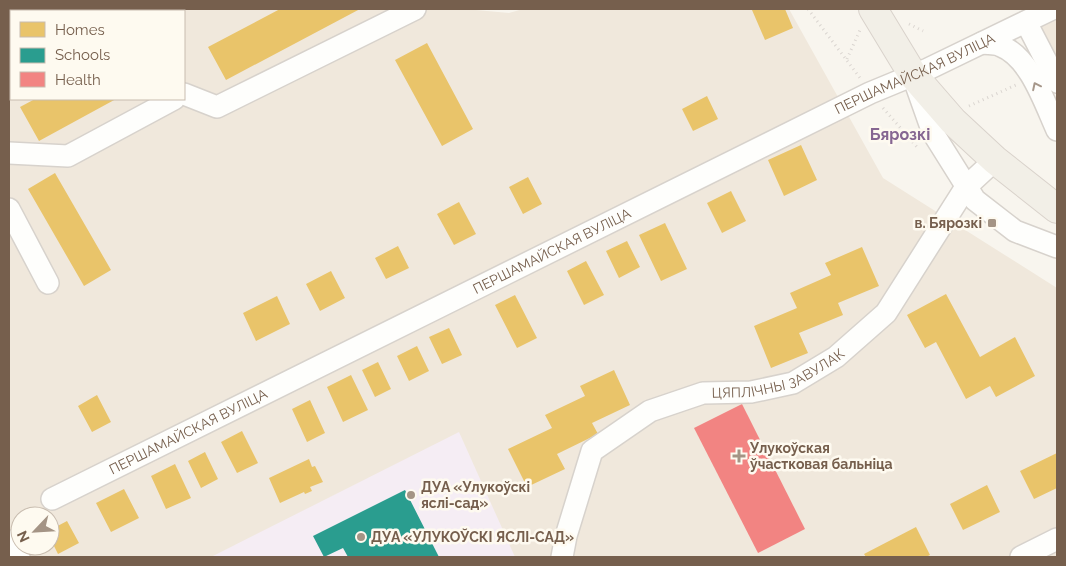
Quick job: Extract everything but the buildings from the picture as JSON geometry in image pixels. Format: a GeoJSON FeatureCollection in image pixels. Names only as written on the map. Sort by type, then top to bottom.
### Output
{"type":"FeatureCollection","features":[{"type":"Feature","properties":{"kind":"main road"},"geometry":{"type":"LineString","coordinates":[[868,17],[913,75],[953,121],[995,160],[1057,209]]}},
{"type":"Feature","properties":{"kind":"street"},"geometry":{"type":"LineString","coordinates":[[185,94],[217,107],[415,9]]}},
{"type":"Feature","properties":{"kind":"street","name":"ПЕРШАМАЙСКАЯ ВУЛІЦА"},"geometry":{"type":"LineString","coordinates":[[52,499],[870,93],[913,75],[1052,9]]}},
{"type":"Feature","properties":{"kind":"street"},"geometry":{"type":"LineString","coordinates":[[1026,22],[1057,82]]}},
{"type":"Feature","properties":{"kind":"street"},"geometry":{"type":"LineString","coordinates":[[982,43],[1001,46],[1019,58],[1032,77],[1057,130]]}},
{"type":"Feature","properties":{"kind":"street"},"geometry":{"type":"LineString","coordinates":[[913,75],[933,133],[975,200],[1015,231],[1057,247]]}},
{"type":"Feature","properties":{"kind":"street"},"geometry":{"type":"LineString","coordinates":[[9,154],[68,156],[172,100]]}},
{"type":"Feature","properties":{"kind":"street","name":"ЦЯПЛІЧНЫ ЗАВУЛАК"},"geometry":{"type":"LineString","coordinates":[[562,557],[566,536],[592,452],[650,412],[703,393],[751,392],[793,383],[836,357],[886,313],[966,187],[995,160]]}},
{"type":"Feature","properties":{"kind":"street"},"geometry":{"type":"LineString","coordinates":[[9,209],[48,284]]}},
{"type":"Feature","properties":{"kind":"street"},"geometry":{"type":"LineString","coordinates":[[1021,557],[1057,539]]}},
{"type":"Feature","properties":{"kind":"street"},"geometry":{"type":"LineString","coordinates":[[9,541],[19,557]]}},
{"type":"Feature","properties":{"kind":"path"},"geometry":{"type":"LineString","coordinates":[[847,59],[868,17]]}},
{"type":"Feature","properties":{"kind":"path"},"geometry":{"type":"LineString","coordinates":[[965,108],[1032,77]]}},
{"type":"Feature","properties":{"kind":"shaded area"},"geometry":{"type":"Polygon","coordinates":[[[9,9],[465,9],[509,13],[523,9],[789,9],[883,178],[1057,288],[1057,557],[9,557],[9,9]]]}},
{"type":"Feature","properties":{"kind":"shaded area"},"geometry":{"type":"Polygon","coordinates":[[[1057,16],[1057,60],[1037,26],[1057,16]]]}},
{"type":"Feature","properties":{"kind":"shaded area","name":"ДУА «Улукоўскі яслі-сад»"},"geometry":{"type":"Polygon","coordinates":[[[459,432],[515,557],[211,557],[459,432]]]}},
{"type":"Feature","properties":{"kind":"place","name":"в. Бярозкі"},"geometry":{"type":"Point","coordinates":[992,223]}},
{"type":"Feature","properties":{"kind":"place","name":"Улукоўская ўчастковая бальніца"},"geometry":{"type":"Point","coordinates":[739,456]}},
{"type":"Feature","properties":{"kind":"place","name":"ДУА «Улукоўскі яслі-сад»"},"geometry":{"type":"Point","coordinates":[411,495]}},
{"type":"Feature","properties":{"kind":"place","name":"ДУА «УЛУКОЎСКІ ЯСЛІ-САД»"},"geometry":{"type":"Point","coordinates":[361,537]}},
{"type":"Feature","properties":{"kind":"district","name":"Бярозкі"},"geometry":{"type":"Point","coordinates":[900,134]}}]}
